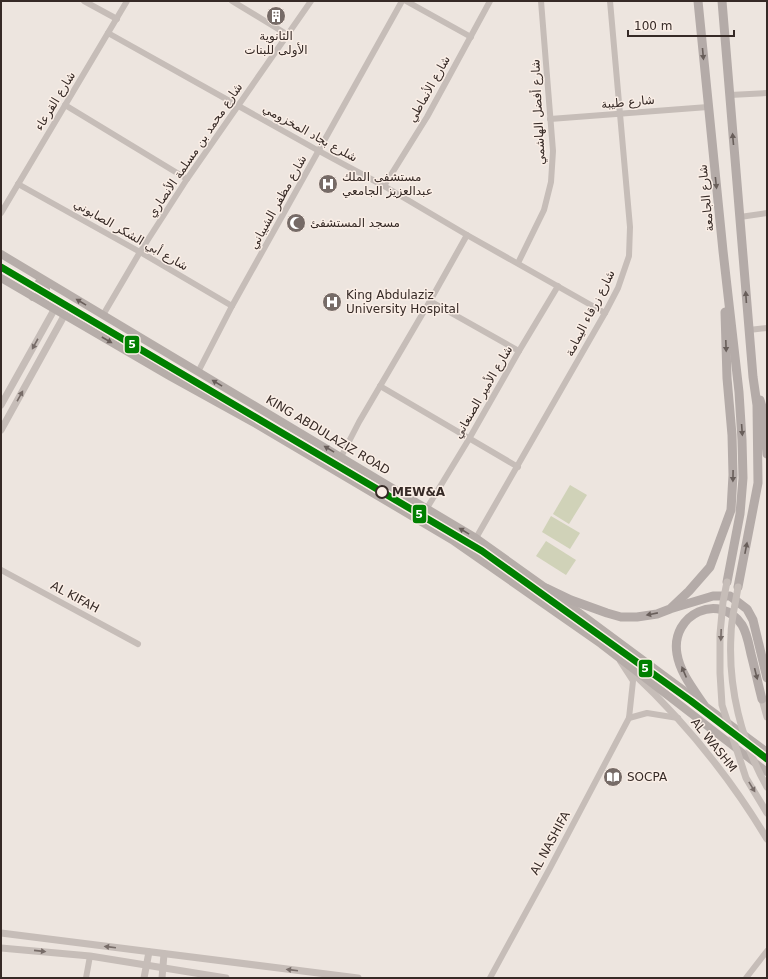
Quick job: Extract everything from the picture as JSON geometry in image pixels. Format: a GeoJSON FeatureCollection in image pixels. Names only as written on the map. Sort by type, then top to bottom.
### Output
{"type":"FeatureCollection","features":[{"type":"Feature","properties":{"kind":"main road","name":"شارع الجامعة"},"geometry":{"type":"LineString","coordinates":[[698,1],[723,251],[739,392],[742,440],[742,492],[740,514],[727,582]]}},
{"type":"Feature","properties":{"kind":"main road"},"geometry":{"type":"LineString","coordinates":[[722,1],[756,405],[758,483],[738,587]]}},
{"type":"Feature","properties":{"kind":"main road"},"geometry":{"type":"LineString","coordinates":[[670,609],[689,591],[710,567],[731,510],[733,476],[732,442],[726,378],[723,251]]}},
{"type":"Feature","properties":{"kind":"main road","name":"KING ABDULAZIZ ROAD"},"geometry":{"type":"LineString","coordinates":[[1,254],[476,538],[767,752]]}},
{"type":"Feature","properties":{"kind":"main road"},"geometry":{"type":"LineString","coordinates":[[1,260],[44,285],[47,292],[44,296],[40,298],[32,297]]}},
{"type":"Feature","properties":{"kind":"main road"},"geometry":{"type":"LineString","coordinates":[[1,278],[64,316],[256,424],[452,540],[617,657],[767,772]]}},
{"type":"Feature","properties":{"kind":"main road"},"geometry":{"type":"LineString","coordinates":[[753,377],[767,419]]}},
{"type":"Feature","properties":{"kind":"main road"},"geometry":{"type":"LineString","coordinates":[[763,410],[767,454]]}},
{"type":"Feature","properties":{"kind":"main road"},"geometry":{"type":"LineString","coordinates":[[546,588],[577,603],[621,617],[657,614],[713,596],[730,596],[747,609],[753,620],[767,678]]}},
{"type":"Feature","properties":{"kind":"main road"},"geometry":{"type":"LineString","coordinates":[[704,705],[685,677],[676,655],[676,639],[679,628],[686,619],[694,613],[706,610],[716,609],[728,612],[742,625],[748,641],[762,699]]}},
{"type":"Feature","properties":{"kind":"street"},"geometry":{"type":"LineString","coordinates":[[84,1],[117,18]]}},
{"type":"Feature","properties":{"kind":"street","name":"شارع القرعاء"},"geometry":{"type":"LineString","coordinates":[[1,213],[128,1]]}},
{"type":"Feature","properties":{"kind":"street"},"geometry":{"type":"LineString","coordinates":[[232,1],[288,35]]}},
{"type":"Feature","properties":{"kind":"street","name":"شارع محمد بن مسلمة الأنصاري"},"geometry":{"type":"LineString","coordinates":[[103,315],[140,252],[187,179],[311,1]]}},
{"type":"Feature","properties":{"kind":"street","name":"شارع مظفر الشيباني"},"geometry":{"type":"LineString","coordinates":[[198,372],[232,306],[402,1]]}},
{"type":"Feature","properties":{"kind":"street"},"geometry":{"type":"LineString","coordinates":[[406,1],[471,37]]}},
{"type":"Feature","properties":{"kind":"street","name":"شارع الأنماطي"},"geometry":{"type":"LineString","coordinates":[[384,186],[427,117],[490,1]]}},
{"type":"Feature","properties":{"kind":"street","name":"شارع أفضل الهاشمي"},"geometry":{"type":"LineString","coordinates":[[518,264],[544,210],[551,182],[553,151],[541,1]]}},
{"type":"Feature","properties":{"kind":"street","name":"شارع زرقاء اليمامة"},"geometry":{"type":"LineString","coordinates":[[476,538],[606,313],[618,288],[629,256],[630,227],[610,1]]}},
{"type":"Feature","properties":{"kind":"street","name":"شلرع بجاد المخزومي"},"geometry":{"type":"LineString","coordinates":[[108,33],[318,151],[384,186],[467,235],[606,313]]}},
{"type":"Feature","properties":{"kind":"street"},"geometry":{"type":"LineString","coordinates":[[730,96],[767,93]]}},
{"type":"Feature","properties":{"kind":"street"},"geometry":{"type":"LineString","coordinates":[[65,105],[187,179]]}},
{"type":"Feature","properties":{"kind":"street","name":"شارع طيبة"},"geometry":{"type":"LineString","coordinates":[[550,119],[708,106]]}},
{"type":"Feature","properties":{"kind":"street","name":"شارع أبي الشكر الصابوني"},"geometry":{"type":"LineString","coordinates":[[18,184],[140,252],[232,306]]}},
{"type":"Feature","properties":{"kind":"street"},"geometry":{"type":"LineString","coordinates":[[740,217],[767,213]]}},
{"type":"Feature","properties":{"kind":"street"},"geometry":{"type":"LineString","coordinates":[[341,457],[467,235]]}},
{"type":"Feature","properties":{"kind":"street","name":"شارع الأمير الصنعاني"},"geometry":{"type":"LineString","coordinates":[[427,508],[558,286]]}},
{"type":"Feature","properties":{"kind":"street"},"geometry":{"type":"LineString","coordinates":[[430,301],[519,351]]}},
{"type":"Feature","properties":{"kind":"street"},"geometry":{"type":"LineString","coordinates":[[1,405],[54,310]]}},
{"type":"Feature","properties":{"kind":"street"},"geometry":{"type":"LineString","coordinates":[[1,430],[64,316]]}},
{"type":"Feature","properties":{"kind":"street"},"geometry":{"type":"LineString","coordinates":[[749,330],[767,328]]}},
{"type":"Feature","properties":{"kind":"street"},"geometry":{"type":"LineString","coordinates":[[380,386],[518,467]]}},
{"type":"Feature","properties":{"kind":"street","name":"AL KIFAH"},"geometry":{"type":"LineString","coordinates":[[1,570],[138,644]]}},
{"type":"Feature","properties":{"kind":"street"},"geometry":{"type":"LineString","coordinates":[[727,582],[723,602],[720,634],[722,705],[746,778],[767,813]]}},
{"type":"Feature","properties":{"kind":"street"},"geometry":{"type":"LineString","coordinates":[[738,587],[731,634],[732,684],[738,715],[756,767],[767,787]]}},
{"type":"Feature","properties":{"kind":"street"},"geometry":{"type":"LineString","coordinates":[[617,657],[633,681],[629,718],[647,713],[678,718]]}},
{"type":"Feature","properties":{"kind":"street","name":"AL WASHM"},"geometry":{"type":"LineString","coordinates":[[617,657],[678,718],[727,779],[749,809],[767,838]]}},
{"type":"Feature","properties":{"kind":"street"},"geometry":{"type":"LineString","coordinates":[[762,699],[767,717]]}},
{"type":"Feature","properties":{"kind":"street","name":"AL NASHIFA"},"geometry":{"type":"LineString","coordinates":[[490,978],[629,718]]}},
{"type":"Feature","properties":{"kind":"street"},"geometry":{"type":"LineString","coordinates":[[1,933],[358,978]]}},
{"type":"Feature","properties":{"kind":"street"},"geometry":{"type":"LineString","coordinates":[[1,948],[90,956],[226,978]]}},
{"type":"Feature","properties":{"kind":"street"},"geometry":{"type":"LineString","coordinates":[[746,978],[767,951]]}},
{"type":"Feature","properties":{"kind":"street"},"geometry":{"type":"LineString","coordinates":[[144,978],[149,952]]}},
{"type":"Feature","properties":{"kind":"street"},"geometry":{"type":"LineString","coordinates":[[162,978],[164,954]]}},
{"type":"Feature","properties":{"kind":"street"},"geometry":{"type":"LineString","coordinates":[[86,978],[90,956]]}},
{"type":"Feature","properties":{"kind":"green space"},"geometry":{"type":"Polygon","coordinates":[[[570,485],[587,495],[569,524],[553,514],[570,485]]]}},
{"type":"Feature","properties":{"kind":"green space"},"geometry":{"type":"Polygon","coordinates":[[[551,516],[580,533],[570,549],[542,532],[551,516]]]}},
{"type":"Feature","properties":{"kind":"green space"},"geometry":{"type":"Polygon","coordinates":[[[546,541],[576,560],[566,575],[536,556],[546,541]]]}},
{"type":"Feature","properties":{"kind":"transit line","name":"5"},"geometry":{"type":"LineString","coordinates":[[1,267],[482,551],[691,701],[767,759]]}},
{"type":"Feature","properties":{"kind":"place","name":"الثانوية الأولى للبنات"},"geometry":{"type":"Point","coordinates":[276,16]}},
{"type":"Feature","properties":{"kind":"place","name":"مستشفى الملك عبدالعزيز الجامعي"},"geometry":{"type":"Point","coordinates":[328,184]}},
{"type":"Feature","properties":{"kind":"place","name":"مسجد المستشفئ"},"geometry":{"type":"Point","coordinates":[296,223]}},
{"type":"Feature","properties":{"kind":"place","name":"King Abdulaziz University Hospital"},"geometry":{"type":"Point","coordinates":[332,302]}},
{"type":"Feature","properties":{"kind":"place","name":"MEW&A"},"geometry":{"type":"Point","coordinates":[382,492]}},
{"type":"Feature","properties":{"kind":"place","name":"SOCPA"},"geometry":{"type":"Point","coordinates":[613,777]}}]}
